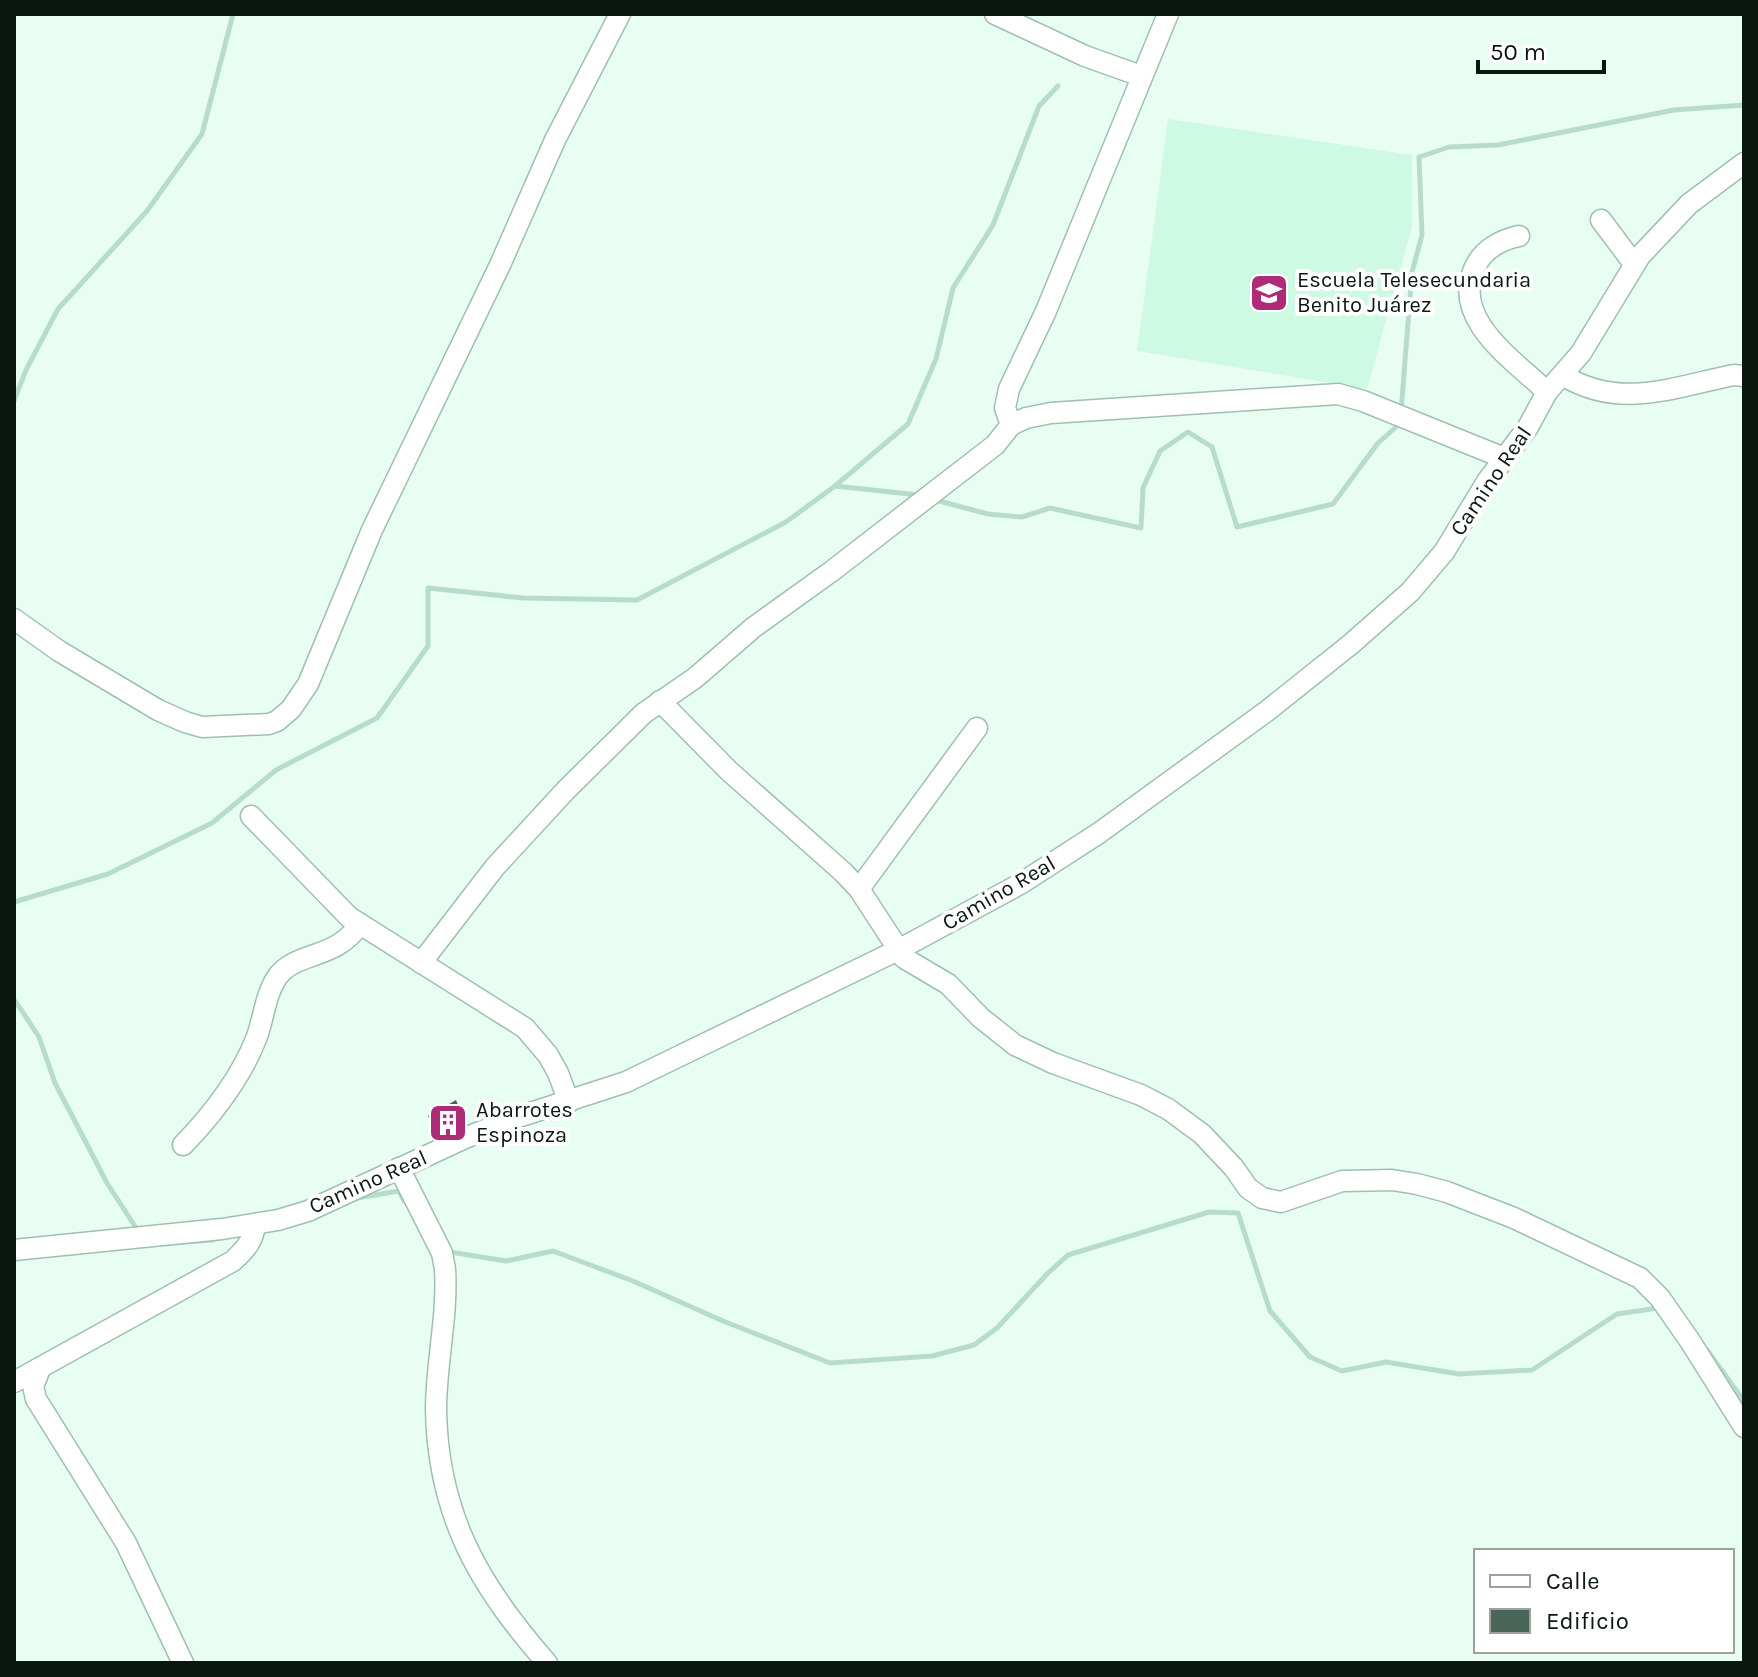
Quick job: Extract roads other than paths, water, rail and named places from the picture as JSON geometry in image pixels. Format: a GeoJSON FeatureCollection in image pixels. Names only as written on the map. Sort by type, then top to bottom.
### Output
{"type":"FeatureCollection","features":[{"type":"Feature","properties":{"kind":"street"},"geometry":{"type":"LineString","coordinates":[[14,619],[59,651],[158,710],[185,722],[202,727],[269,724],[291,709],[308,684],[372,530],[500,265],[555,140],[620,14]]}},
{"type":"Feature","properties":{"kind":"street"},"geometry":{"type":"LineString","coordinates":[[995,14],[1085,56],[1141,76]]}},
{"type":"Feature","properties":{"kind":"street"},"geometry":{"type":"LineString","coordinates":[[1011,425],[1005,408],[1009,389],[1046,311],[1168,14]]}},
{"type":"Feature","properties":{"kind":"street","name":"Camino Real"},"geometry":{"type":"LineString","coordinates":[[14,1250],[158,1237],[255,1224],[308,1211],[515,1118],[626,1082],[898,950],[1020,884],[1099,833],[1267,711],[1410,592],[1434,565],[1475,499],[1528,427],[1547,392],[1581,353],[1634,264],[1689,204],[1744,163]]}},
{"type":"Feature","properties":{"kind":"street"},"geometry":{"type":"LineString","coordinates":[[1601,220],[1634,264]]}},
{"type":"Feature","properties":{"kind":"street"},"geometry":{"type":"LineString","coordinates":[[1519,236],[1490,248],[1476,263],[1470,280],[1469,304],[1484,331],[1547,392]]}},
{"type":"Feature","properties":{"kind":"street"},"geometry":{"type":"LineString","coordinates":[[1564,376],[1593,391],[1621,396],[1734,375],[1744,376]]}},
{"type":"Feature","properties":{"kind":"street"},"geometry":{"type":"LineString","coordinates":[[421,963],[495,867],[644,713],[695,678],[754,627],[995,445],[1011,425],[1026,418],[1051,413],[1338,394],[1363,401],[1504,458]]}},
{"type":"Feature","properties":{"kind":"street"},"geometry":{"type":"LineString","coordinates":[[660,701],[729,771],[859,889],[898,950],[915,966],[948,984],[981,1018],[1022,1049],[1141,1095],[1188,1122],[1221,1152],[1248,1188],[1262,1198],[1281,1202],[1342,1181],[1392,1180],[1417,1184],[1514,1218],[1622,1268],[1640,1278],[1660,1298],[1744,1427]]}},
{"type":"Feature","properties":{"kind":"street"},"geometry":{"type":"LineString","coordinates":[[859,889],[977,728]]}},
{"type":"Feature","properties":{"kind":"street"},"geometry":{"type":"LineString","coordinates":[[251,816],[335,905],[359,925],[525,1028],[548,1055],[569,1102]]}},
{"type":"Feature","properties":{"kind":"street"},"geometry":{"type":"LineString","coordinates":[[183,1145],[205,1123],[243,1066],[264,1019],[271,987],[279,975],[293,963],[330,951],[345,941],[359,925]]}},
{"type":"Feature","properties":{"kind":"street"},"geometry":{"type":"LineString","coordinates":[[399,1168],[442,1253],[445,1269],[436,1412],[443,1473],[456,1519],[471,1559],[489,1590],[511,1623],[547,1663]]}},
{"type":"Feature","properties":{"kind":"street"},"geometry":{"type":"LineString","coordinates":[[14,1382],[233,1261],[252,1238],[255,1224]]}},
{"type":"Feature","properties":{"kind":"street"},"geometry":{"type":"LineString","coordinates":[[40,1369],[33,1386],[36,1399],[126,1543],[183,1663]]}},
{"type":"Feature","properties":{"kind":"waterway"},"geometry":{"type":"LineString","coordinates":[[14,401],[26,370],[58,309],[147,211],[202,134],[233,14]]}},
{"type":"Feature","properties":{"kind":"waterway"},"geometry":{"type":"LineString","coordinates":[[835,486],[908,424],[936,359],[953,288],[993,225],[1039,106],[1058,86]]}},
{"type":"Feature","properties":{"kind":"waterway"},"geometry":{"type":"LineString","coordinates":[[1401,412],[1412,272],[1422,235],[1419,157],[1449,147],[1498,145],[1674,110],[1744,105]]}},
{"type":"Feature","properties":{"kind":"waterway"},"geometry":{"type":"LineString","coordinates":[[939,501],[988,514],[1022,517],[1050,508],[1141,528],[1143,488],[1160,451],[1188,432],[1212,447],[1237,527],[1333,504],[1378,443],[1395,428]]}},
{"type":"Feature","properties":{"kind":"waterway"},"geometry":{"type":"LineString","coordinates":[[14,902],[108,874],[212,823],[276,770],[377,718],[428,646],[428,588],[523,598],[637,600],[786,522],[835,486],[919,495]]}},
{"type":"Feature","properties":{"kind":"waterway"},"geometry":{"type":"LineString","coordinates":[[14,999],[39,1037],[55,1083],[107,1183],[138,1231]]}},
{"type":"Feature","properties":{"kind":"waterway"},"geometry":{"type":"LineString","coordinates":[[357,1198],[399,1191],[404,1201]]}},
{"type":"Feature","properties":{"kind":"waterway"},"geometry":{"type":"LineString","coordinates":[[450,1252],[506,1261],[553,1251],[830,1363],[932,1356],[974,1345],[997,1328],[1068,1255],[1209,1212],[1238,1213],[1270,1311],[1310,1357],[1342,1371],[1386,1362],[1459,1374],[1532,1370],[1617,1314],[1658,1308]]}},
{"type":"Feature","properties":{"kind":"waterway"},"geometry":{"type":"LineString","coordinates":[[156,1244],[213,1240]]}},
{"type":"Feature","properties":{"kind":"waterway"},"geometry":{"type":"LineString","coordinates":[[1707,1350],[1744,1401]]}},
{"type":"Feature","properties":{"kind":"place","name":"Escuela Telesecundaria Benito Juárez"},"geometry":{"type":"Point","coordinates":[1269,293]}},
{"type":"Feature","properties":{"kind":"place","name":"Abarrotes Espinoza"},"geometry":{"type":"Point","coordinates":[448,1123]}}]}
